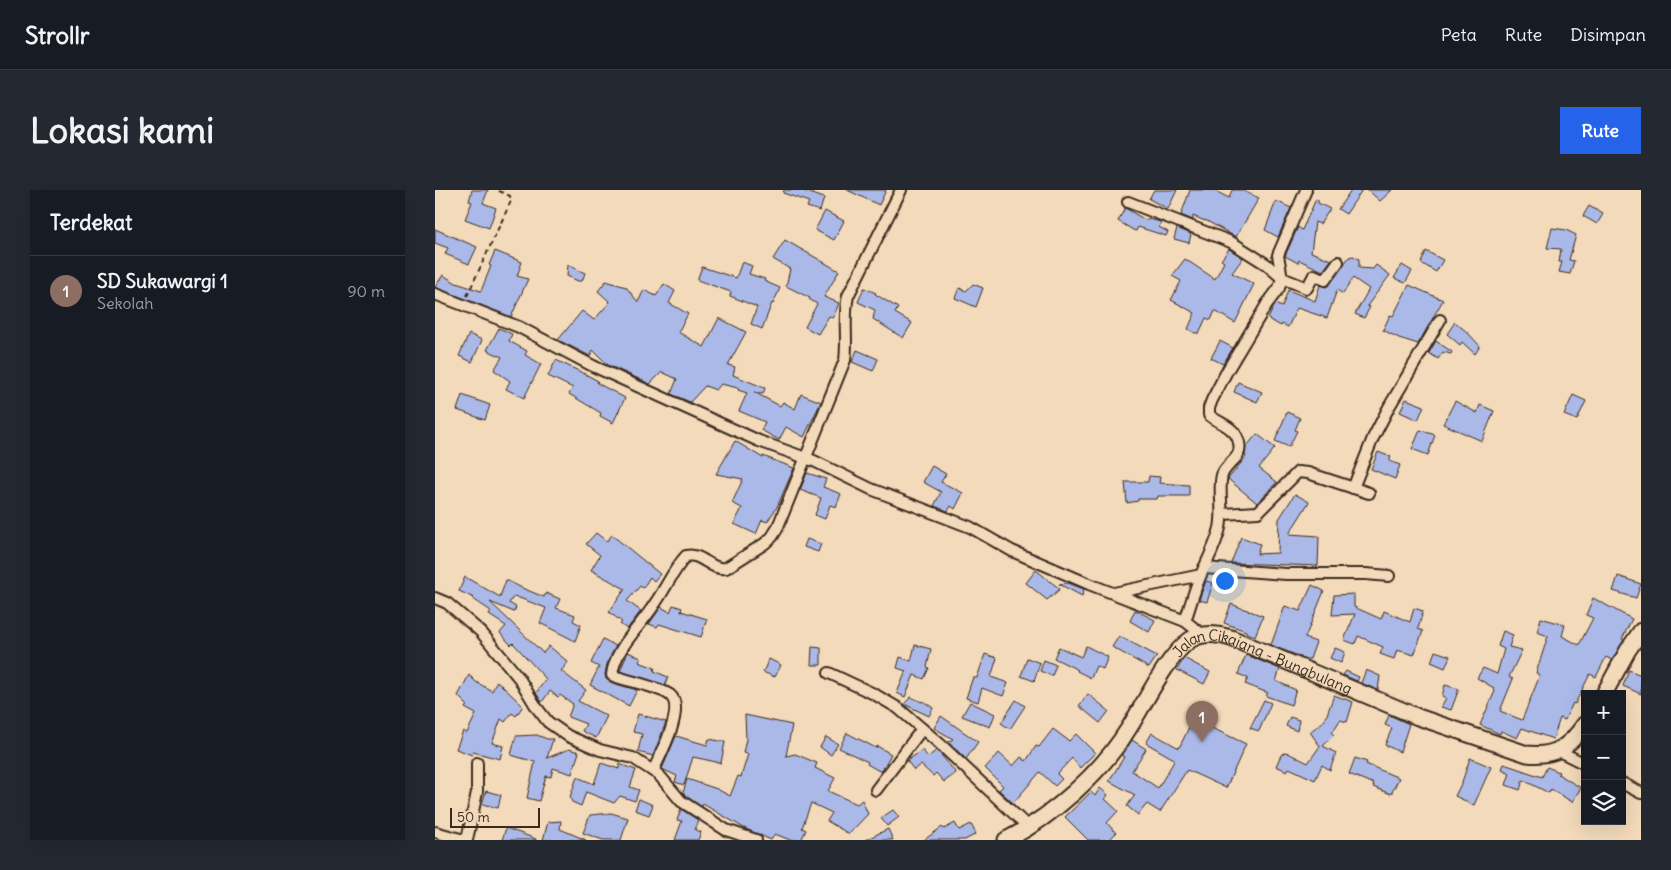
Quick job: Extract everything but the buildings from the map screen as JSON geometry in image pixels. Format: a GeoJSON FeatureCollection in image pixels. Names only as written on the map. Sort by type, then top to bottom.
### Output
{"type":"FeatureCollection","features":[{"type":"Feature","properties":{"kind":"main road"},"geometry":{"type":"LineString","coordinates":[[1606,690],[1641,631]]}},
{"type":"Feature","properties":{"kind":"main road","name":"Jalan Cikajang - Bungbulang"},"geometry":{"type":"LineString","coordinates":[[1017,835],[1092,776],[1112,753],[1176,654],[1190,640],[1203,635],[1217,634],[1231,638],[1418,717],[1527,754],[1542,755],[1559,751]]}},
{"type":"Feature","properties":{"kind":"main road"},"geometry":{"type":"LineString","coordinates":[[1559,751],[1581,729]]}},
{"type":"Feature","properties":{"kind":"street"},"geometry":{"type":"LineString","coordinates":[[653,771],[668,737],[675,714],[675,702],[671,696],[663,692],[612,675],[621,650],[653,607],[686,556],[694,555],[717,568],[726,568],[772,538],[845,360],[847,349],[845,309],[848,296],[901,190]]}},
{"type":"Feature","properties":{"kind":"street"},"geometry":{"type":"LineString","coordinates":[[1185,621],[1202,572],[1220,530],[1223,514],[1221,478],[1224,471],[1239,453],[1235,433],[1209,415],[1209,408],[1227,371],[1267,304],[1279,288],[1282,278],[1278,255],[1307,190]]}},
{"type":"Feature","properties":{"kind":"street"},"geometry":{"type":"LineString","coordinates":[[1128,202],[1231,242],[1266,264],[1282,278],[1307,288],[1314,275],[1325,280],[1338,262]]}},
{"type":"Feature","properties":{"kind":"street"},"geometry":{"type":"LineString","coordinates":[[435,294],[519,326],[593,366],[759,441],[805,458],[871,489],[970,527],[1012,551],[1185,621],[1203,635]]}},
{"type":"Feature","properties":{"kind":"street"},"geometry":{"type":"LineString","coordinates":[[1353,488],[1373,438],[1439,320]]}},
{"type":"Feature","properties":{"kind":"street"},"geometry":{"type":"LineString","coordinates":[[1223,514],[1258,512],[1298,472],[1308,473],[1369,493]]}},
{"type":"Feature","properties":{"kind":"street"},"geometry":{"type":"LineString","coordinates":[[1113,593],[1202,572],[1367,574],[1389,576]]}},
{"type":"Feature","properties":{"kind":"street"},"geometry":{"type":"LineString","coordinates":[[435,598],[447,603],[481,632],[519,678],[548,722],[568,736],[600,750],[633,758],[659,775],[681,802],[727,830],[756,840]]}},
{"type":"Feature","properties":{"kind":"street"},"geometry":{"type":"LineString","coordinates":[[829,673],[898,708],[922,729],[1017,835]]}},
{"type":"Feature","properties":{"kind":"street"},"geometry":{"type":"LineString","coordinates":[[877,790],[922,729]]}},
{"type":"Feature","properties":{"kind":"street"},"geometry":{"type":"LineString","coordinates":[[1559,751],[1581,762]]}},
{"type":"Feature","properties":{"kind":"street"},"geometry":{"type":"LineString","coordinates":[[435,832],[465,840],[477,792],[477,763]]}},
{"type":"Feature","properties":{"kind":"street"},"geometry":{"type":"LineString","coordinates":[[1626,785],[1641,793]]}},
{"type":"Feature","properties":{"kind":"path"},"geometry":{"type":"LineString","coordinates":[[463,305],[511,201],[509,196],[497,190]]}},
{"type":"Feature","properties":{"kind":"place","name":"SD Sukawargi 1"},"geometry":{"type":"Point","coordinates":[1202,742]}}]}
